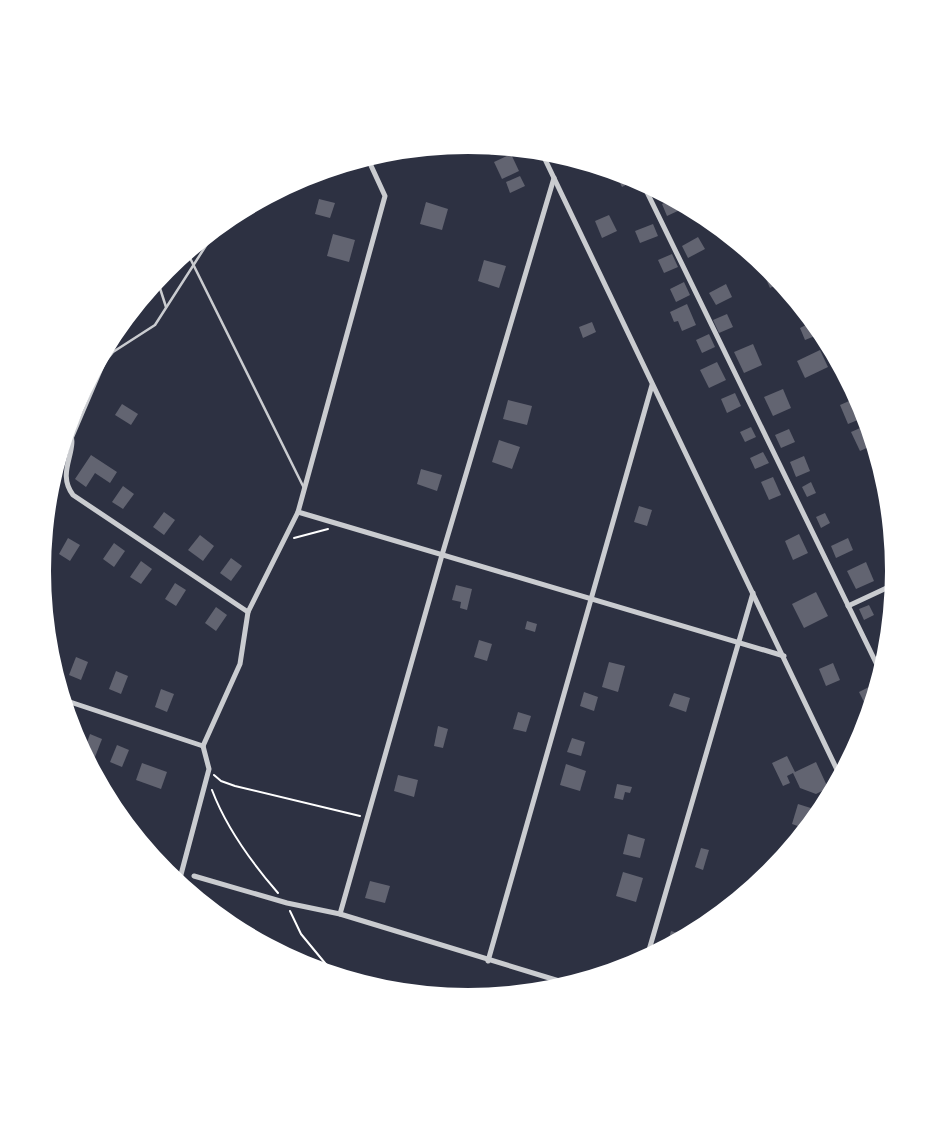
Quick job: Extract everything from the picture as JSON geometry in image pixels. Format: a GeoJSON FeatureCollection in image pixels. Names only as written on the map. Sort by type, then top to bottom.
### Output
{"type":"FeatureCollection","features":[{"type":"Feature","properties":{"kind":"street"},"geometry":{"type":"LineString","coordinates":[[546,161],[836,768]]}},
{"type":"Feature","properties":{"kind":"street"},"geometry":{"type":"LineString","coordinates":[[181,874],[209,769],[203,746],[240,664],[248,612],[298,512],[385,196],[371,166]]}},
{"type":"Feature","properties":{"kind":"street"},"geometry":{"type":"LineString","coordinates":[[340,914],[442,555],[554,178]]}},
{"type":"Feature","properties":{"kind":"street"},"geometry":{"type":"LineString","coordinates":[[648,195],[876,662]]}},
{"type":"Feature","properties":{"kind":"street"},"geometry":{"type":"LineString","coordinates":[[488,961],[652,385]]}},
{"type":"Feature","properties":{"kind":"street"},"geometry":{"type":"LineString","coordinates":[[71,442],[65,478],[67,487],[73,495],[248,612]]}},
{"type":"Feature","properties":{"kind":"street"},"geometry":{"type":"LineString","coordinates":[[298,512],[784,656]]}},
{"type":"Feature","properties":{"kind":"street"},"geometry":{"type":"LineString","coordinates":[[848,606],[885,589]]}},
{"type":"Feature","properties":{"kind":"street"},"geometry":{"type":"LineString","coordinates":[[650,947],[753,593]]}},
{"type":"Feature","properties":{"kind":"street"},"geometry":{"type":"LineString","coordinates":[[72,703],[203,746]]}},
{"type":"Feature","properties":{"kind":"street"},"geometry":{"type":"LineString","coordinates":[[194,876],[286,902],[340,914],[555,980]]}},
{"type":"Feature","properties":{"kind":"lane"},"geometry":{"type":"LineString","coordinates":[[115,351],[155,325],[204,249]]}},
{"type":"Feature","properties":{"kind":"lane"},"geometry":{"type":"LineString","coordinates":[[191,260],[304,490]]}},
{"type":"Feature","properties":{"kind":"lane"},"geometry":{"type":"LineString","coordinates":[[161,290],[166,307]]}},
{"type":"Feature","properties":{"kind":"lane"},"geometry":{"type":"LineString","coordinates":[[75,432],[95,384]]}},
{"type":"Feature","properties":{"kind":"path"},"geometry":{"type":"LineString","coordinates":[[282,544],[300,534],[345,526]]}},
{"type":"Feature","properties":{"kind":"path"},"geometry":{"type":"LineString","coordinates":[[209,769],[221,781],[235,786],[368,818]]}},
{"type":"Feature","properties":{"kind":"path"},"geometry":{"type":"LineString","coordinates":[[209,769],[210,779]]}},
{"type":"Feature","properties":{"kind":"path"},"geometry":{"type":"LineString","coordinates":[[211,789],[217,803],[256,868],[286,902],[301,934],[325,964]]}},
{"type":"Feature","properties":{"kind":"building"},"geometry":{"type":"Polygon","coordinates":[[[506,156],[512,157],[519,171],[502,179],[494,162],[506,156]]]}},
{"type":"Feature","properties":{"kind":"building"},"geometry":{"type":"Polygon","coordinates":[[[520,176],[525,186],[510,193],[506,182],[520,176]]]}},
{"type":"Feature","properties":{"kind":"building"},"geometry":{"type":"Polygon","coordinates":[[[319,199],[335,203],[330,218],[315,214],[319,199]]]}},
{"type":"Feature","properties":{"kind":"building"},"geometry":{"type":"Polygon","coordinates":[[[426,202],[448,209],[442,230],[420,224],[426,202]]]}},
{"type":"Feature","properties":{"kind":"building"},"geometry":{"type":"Polygon","coordinates":[[[664,203],[678,211],[667,216],[662,204],[664,203]]]}},
{"type":"Feature","properties":{"kind":"building"},"geometry":{"type":"Polygon","coordinates":[[[609,215],[617,231],[602,238],[595,221],[609,215]]]}},
{"type":"Feature","properties":{"kind":"building"},"geometry":{"type":"Polygon","coordinates":[[[653,224],[658,236],[640,243],[635,231],[653,224]]]}},
{"type":"Feature","properties":{"kind":"building"},"geometry":{"type":"Polygon","coordinates":[[[333,234],[355,240],[349,262],[327,256],[333,234]]]}},
{"type":"Feature","properties":{"kind":"building"},"geometry":{"type":"Polygon","coordinates":[[[698,237],[705,249],[688,258],[682,246],[698,237]]]}},
{"type":"Feature","properties":{"kind":"building"},"geometry":{"type":"Polygon","coordinates":[[[672,254],[678,267],[664,273],[658,260],[672,254]]]}},
{"type":"Feature","properties":{"kind":"building"},"geometry":{"type":"Polygon","coordinates":[[[484,260],[506,266],[499,288],[478,281],[484,260]]]}},
{"type":"Feature","properties":{"kind":"building"},"geometry":{"type":"Polygon","coordinates":[[[766,278],[773,286],[770,288],[766,278]]]}},
{"type":"Feature","properties":{"kind":"building"},"geometry":{"type":"Polygon","coordinates":[[[684,282],[690,295],[676,302],[670,289],[684,282]]]}},
{"type":"Feature","properties":{"kind":"building"},"geometry":{"type":"Polygon","coordinates":[[[726,284],[732,297],[716,305],[709,293],[726,284]]]}},
{"type":"Feature","properties":{"kind":"building"},"geometry":{"type":"Polygon","coordinates":[[[687,304],[696,325],[682,331],[678,321],[674,322],[670,312],[687,304]]]}},
{"type":"Feature","properties":{"kind":"building"},"geometry":{"type":"Polygon","coordinates":[[[727,314],[733,327],[719,333],[713,320],[727,314]]]}},
{"type":"Feature","properties":{"kind":"building"},"geometry":{"type":"Polygon","coordinates":[[[592,322],[596,332],[583,338],[579,327],[592,322]]]}},
{"type":"Feature","properties":{"kind":"building"},"geometry":{"type":"Polygon","coordinates":[[[805,325],[813,337],[805,340],[800,328],[805,325]]]}},
{"type":"Feature","properties":{"kind":"building"},"geometry":{"type":"Polygon","coordinates":[[[709,334],[715,347],[702,353],[696,340],[709,334]]]}},
{"type":"Feature","properties":{"kind":"building"},"geometry":{"type":"Polygon","coordinates":[[[753,344],[762,365],[744,373],[734,352],[753,344]]]}},
{"type":"Feature","properties":{"kind":"building"},"geometry":{"type":"Polygon","coordinates":[[[820,350],[828,367],[805,378],[797,361],[820,350]]]}},
{"type":"Feature","properties":{"kind":"building"},"geometry":{"type":"Polygon","coordinates":[[[717,362],[726,380],[709,388],[700,370],[717,362]]]}},
{"type":"Feature","properties":{"kind":"building"},"geometry":{"type":"Polygon","coordinates":[[[783,389],[791,408],[773,416],[764,397],[783,389]]]}},
{"type":"Feature","properties":{"kind":"building"},"geometry":{"type":"Polygon","coordinates":[[[735,393],[741,406],[727,413],[721,399],[735,393]]]}},
{"type":"Feature","properties":{"kind":"building"},"geometry":{"type":"Polygon","coordinates":[[[508,400],[532,406],[527,425],[503,419],[508,400]]]}},
{"type":"Feature","properties":{"kind":"building"},"geometry":{"type":"Polygon","coordinates":[[[849,401],[857,420],[848,424],[840,405],[849,401]]]}},
{"type":"Feature","properties":{"kind":"building"},"geometry":{"type":"Polygon","coordinates":[[[122,404],[138,414],[131,425],[115,415],[122,404]]]}},
{"type":"Feature","properties":{"kind":"building"},"geometry":{"type":"Polygon","coordinates":[[[751,427],[756,437],[745,442],[740,432],[751,427]]]}},
{"type":"Feature","properties":{"kind":"building"},"geometry":{"type":"Polygon","coordinates":[[[860,428],[867,448],[860,451],[851,432],[860,428]]]}},
{"type":"Feature","properties":{"kind":"building"},"geometry":{"type":"Polygon","coordinates":[[[789,429],[795,442],[781,448],[775,435],[789,429]]]}},
{"type":"Feature","properties":{"kind":"building"},"geometry":{"type":"Polygon","coordinates":[[[499,440],[520,447],[512,469],[492,462],[499,440]]]}},
{"type":"Feature","properties":{"kind":"building"},"geometry":{"type":"Polygon","coordinates":[[[763,452],[769,463],[755,469],[750,458],[763,452]]]}},
{"type":"Feature","properties":{"kind":"building"},"geometry":{"type":"Polygon","coordinates":[[[91,455],[117,472],[110,483],[95,473],[86,487],[75,479],[91,455]]]}},
{"type":"Feature","properties":{"kind":"building"},"geometry":{"type":"Polygon","coordinates":[[[804,456],[810,471],[796,477],[790,462],[804,456]]]}},
{"type":"Feature","properties":{"kind":"building"},"geometry":{"type":"Polygon","coordinates":[[[421,469],[442,475],[437,491],[417,484],[421,469]]]}},
{"type":"Feature","properties":{"kind":"building"},"geometry":{"type":"Polygon","coordinates":[[[773,477],[781,495],[769,500],[761,482],[773,477]]]}},
{"type":"Feature","properties":{"kind":"building"},"geometry":{"type":"Polygon","coordinates":[[[811,482],[816,493],[807,497],[802,487],[811,482]]]}},
{"type":"Feature","properties":{"kind":"building"},"geometry":{"type":"Polygon","coordinates":[[[123,486],[134,494],[123,509],[112,502],[123,486]]]}},
{"type":"Feature","properties":{"kind":"building"},"geometry":{"type":"Polygon","coordinates":[[[639,506],[652,510],[647,526],[634,522],[639,506]]]}},
{"type":"Feature","properties":{"kind":"building"},"geometry":{"type":"Polygon","coordinates":[[[164,512],[175,520],[164,535],[153,527],[164,512]]]}},
{"type":"Feature","properties":{"kind":"building"},"geometry":{"type":"Polygon","coordinates":[[[825,513],[830,523],[821,528],[816,517],[825,513]]]}},
{"type":"Feature","properties":{"kind":"building"},"geometry":{"type":"Polygon","coordinates":[[[799,534],[808,553],[793,560],[785,541],[799,534]]]}},
{"type":"Feature","properties":{"kind":"building"},"geometry":{"type":"Polygon","coordinates":[[[200,535],[214,546],[203,561],[188,550],[200,535]]]}},
{"type":"Feature","properties":{"kind":"building"},"geometry":{"type":"Polygon","coordinates":[[[68,538],[80,545],[70,561],[59,554],[68,538]]]}},
{"type":"Feature","properties":{"kind":"building"},"geometry":{"type":"Polygon","coordinates":[[[848,538],[853,550],[836,558],[831,546],[848,538]]]}},
{"type":"Feature","properties":{"kind":"building"},"geometry":{"type":"Polygon","coordinates":[[[114,543],[125,551],[114,567],[103,559],[114,543]]]}},
{"type":"Feature","properties":{"kind":"building"},"geometry":{"type":"Polygon","coordinates":[[[231,558],[242,566],[231,581],[220,573],[231,558]]]}},
{"type":"Feature","properties":{"kind":"building"},"geometry":{"type":"Polygon","coordinates":[[[141,561],[152,569],[141,584],[130,577],[141,561]]]}},
{"type":"Feature","properties":{"kind":"building"},"geometry":{"type":"Polygon","coordinates":[[[866,562],[874,581],[856,589],[847,571],[866,562]]]}},
{"type":"Feature","properties":{"kind":"building"},"geometry":{"type":"Polygon","coordinates":[[[175,583],[186,590],[176,606],[165,599],[175,583]]]}},
{"type":"Feature","properties":{"kind":"building"},"geometry":{"type":"Polygon","coordinates":[[[456,585],[472,589],[467,610],[460,608],[461,602],[452,600],[456,585]]]}},
{"type":"Feature","properties":{"kind":"building"},"geometry":{"type":"Polygon","coordinates":[[[816,592],[828,616],[804,628],[792,604],[816,592]]]}},
{"type":"Feature","properties":{"kind":"building"},"geometry":{"type":"Polygon","coordinates":[[[869,605],[874,615],[864,620],[859,609],[869,605]]]}},
{"type":"Feature","properties":{"kind":"building"},"geometry":{"type":"Polygon","coordinates":[[[216,607],[227,615],[216,631],[205,623],[216,607]]]}},
{"type":"Feature","properties":{"kind":"building"},"geometry":{"type":"Polygon","coordinates":[[[527,621],[537,624],[535,632],[525,629],[527,621]]]}},
{"type":"Feature","properties":{"kind":"building"},"geometry":{"type":"Polygon","coordinates":[[[479,640],[492,644],[487,661],[474,657],[479,640]]]}},
{"type":"Feature","properties":{"kind":"building"},"geometry":{"type":"Polygon","coordinates":[[[76,657],[88,662],[81,680],[69,675],[76,657]]]}},
{"type":"Feature","properties":{"kind":"building"},"geometry":{"type":"Polygon","coordinates":[[[609,662],[625,666],[618,692],[602,687],[609,662]]]}},
{"type":"Feature","properties":{"kind":"building"},"geometry":{"type":"Polygon","coordinates":[[[833,663],[840,680],[826,686],[819,669],[833,663]]]}},
{"type":"Feature","properties":{"kind":"building"},"geometry":{"type":"Polygon","coordinates":[[[116,671],[128,676],[121,694],[109,689],[116,671]]]}},
{"type":"Feature","properties":{"kind":"building"},"geometry":{"type":"Polygon","coordinates":[[[870,687],[865,703],[859,692],[870,687]]]}},
{"type":"Feature","properties":{"kind":"building"},"geometry":{"type":"Polygon","coordinates":[[[161,689],[174,694],[167,712],[155,707],[161,689]]]}},
{"type":"Feature","properties":{"kind":"building"},"geometry":{"type":"Polygon","coordinates":[[[584,692],[598,697],[594,711],[580,706],[584,692]]]}},
{"type":"Feature","properties":{"kind":"building"},"geometry":{"type":"Polygon","coordinates":[[[674,693],[690,698],[686,712],[669,706],[674,693]]]}},
{"type":"Feature","properties":{"kind":"building"},"geometry":{"type":"Polygon","coordinates":[[[518,712],[531,716],[526,732],[513,729],[518,712]]]}},
{"type":"Feature","properties":{"kind":"building"},"geometry":{"type":"Polygon","coordinates":[[[438,726],[448,729],[443,748],[434,746],[438,726]]]}},
{"type":"Feature","properties":{"kind":"building"},"geometry":{"type":"Polygon","coordinates":[[[90,734],[102,739],[95,757],[94,756],[87,741],[90,734]]]}},
{"type":"Feature","properties":{"kind":"building"},"geometry":{"type":"Polygon","coordinates":[[[572,738],[585,742],[581,756],[567,752],[572,738]]]}},
{"type":"Feature","properties":{"kind":"building"},"geometry":{"type":"Polygon","coordinates":[[[117,745],[129,750],[122,767],[110,762],[117,745]]]}},
{"type":"Feature","properties":{"kind":"building"},"geometry":{"type":"Polygon","coordinates":[[[787,756],[795,772],[816,762],[827,785],[823,790],[816,794],[800,788],[793,773],[787,776],[790,783],[783,786],[772,763],[787,756]]]}},
{"type":"Feature","properties":{"kind":"building"},"geometry":{"type":"Polygon","coordinates":[[[142,763],[167,772],[161,789],[136,780],[142,763]]]}},
{"type":"Feature","properties":{"kind":"building"},"geometry":{"type":"Polygon","coordinates":[[[566,764],[586,771],[580,791],[560,785],[566,764]]]}},
{"type":"Feature","properties":{"kind":"building"},"geometry":{"type":"Polygon","coordinates":[[[398,775],[418,780],[414,797],[394,791],[398,775]]]}},
{"type":"Feature","properties":{"kind":"building"},"geometry":{"type":"Polygon","coordinates":[[[617,784],[632,787],[630,793],[625,792],[623,800],[614,798],[617,784]]]}},
{"type":"Feature","properties":{"kind":"building"},"geometry":{"type":"Polygon","coordinates":[[[798,804],[812,808],[799,827],[792,824],[798,804]]]}},
{"type":"Feature","properties":{"kind":"building"},"geometry":{"type":"Polygon","coordinates":[[[628,834],[645,839],[640,858],[623,854],[628,834]]]}},
{"type":"Feature","properties":{"kind":"building"},"geometry":{"type":"Polygon","coordinates":[[[701,848],[709,850],[703,870],[695,867],[701,848]]]}},
{"type":"Feature","properties":{"kind":"building"},"geometry":{"type":"Polygon","coordinates":[[[623,872],[643,878],[636,902],[616,896],[623,872]]]}},
{"type":"Feature","properties":{"kind":"building"},"geometry":{"type":"Polygon","coordinates":[[[370,881],[390,886],[385,903],[365,898],[370,881]]]}},
{"type":"Feature","properties":{"kind":"building"},"geometry":{"type":"Polygon","coordinates":[[[671,931],[677,933],[677,933],[669,937],[671,931]]]}}]}
